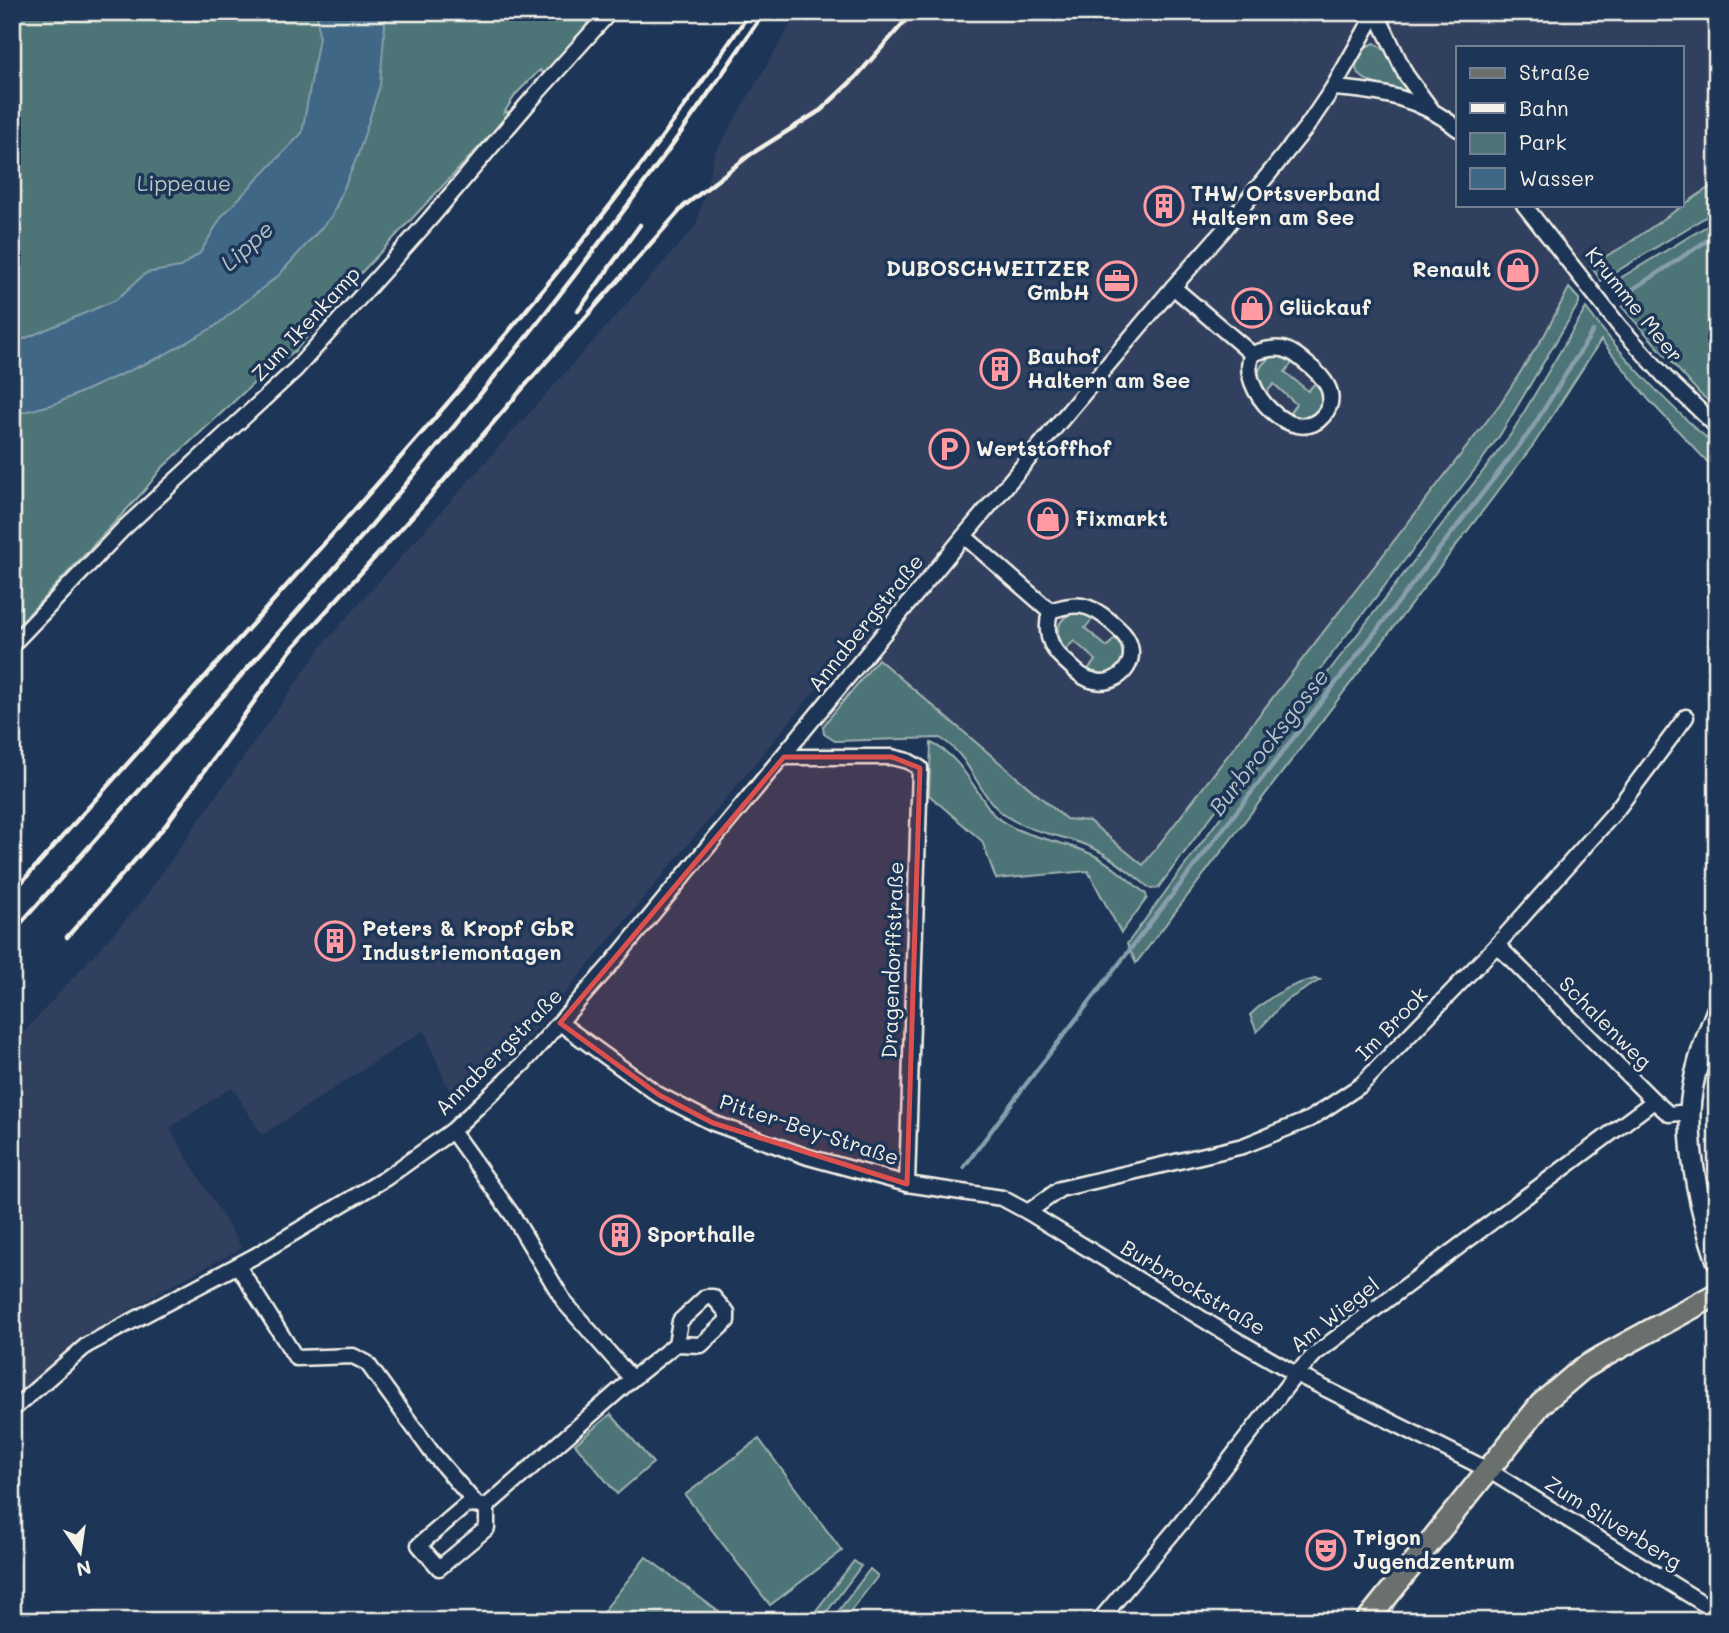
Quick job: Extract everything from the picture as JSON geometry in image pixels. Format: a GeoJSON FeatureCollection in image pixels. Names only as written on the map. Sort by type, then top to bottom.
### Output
{"type":"FeatureCollection","features":[{"type":"Feature","properties":{"kind":"main road"},"geometry":{"type":"LineString","coordinates":[[1717,1010],[1706,1038],[1690,1112],[1692,1158],[1703,1214],[1717,1261]]}},
{"type":"Feature","properties":{"kind":"main road"},"geometry":{"type":"LineString","coordinates":[[1367,1621],[1541,1404],[1582,1369],[1717,1294]]}},
{"type":"Feature","properties":{"kind":"street","name":"Zum Ikenkamp"},"geometry":{"type":"LineString","coordinates":[[12,645],[123,529],[296,369],[610,12]]}},
{"type":"Feature","properties":{"kind":"street","name":"Annabergstraße"},"geometry":{"type":"LineString","coordinates":[[12,1410],[86,1345],[238,1266],[386,1178],[452,1131],[523,1064],[784,757],[964,536],[1291,147],[1333,88],[1376,12]]}},
{"type":"Feature","properties":{"kind":"street"},"geometry":{"type":"LineString","coordinates":[[1376,12],[1406,75],[1432,110]]}},
{"type":"Feature","properties":{"kind":"street"},"geometry":{"type":"LineString","coordinates":[[1333,88],[1388,94],[1406,99],[1432,110],[1456,128]]}},
{"type":"Feature","properties":{"kind":"street","name":"Krumme Meer"},"geometry":{"type":"LineString","coordinates":[[1525,206],[1620,327],[1665,377],[1717,427]]}},
{"type":"Feature","properties":{"kind":"street"},"geometry":{"type":"LineString","coordinates":[[1173,287],[1252,354]]}},
{"type":"Feature","properties":{"kind":"street"},"geometry":{"type":"LineString","coordinates":[[1273,348],[1286,350],[1297,355],[1322,376],[1330,391],[1328,408],[1324,415],[1318,421],[1304,426],[1296,426],[1282,419],[1258,398],[1253,388],[1248,377],[1248,363],[1252,354],[1273,348]]}},
{"type":"Feature","properties":{"kind":"street"},"geometry":{"type":"LineString","coordinates":[[964,536],[1050,611]]}},
{"type":"Feature","properties":{"kind":"street"},"geometry":{"type":"LineString","coordinates":[[1070,604],[1089,607],[1101,613],[1122,632],[1131,648],[1131,657],[1124,673],[1104,683],[1083,676],[1059,655],[1052,645],[1046,627],[1050,611],[1070,604]]}},
{"type":"Feature","properties":{"kind":"street","name":"Im Brook"},"geometry":{"type":"LineString","coordinates":[[1028,1212],[1060,1189],[1243,1146],[1311,1119],[1362,1085],[1497,945],[1615,812],[1686,717]]}},
{"type":"Feature","properties":{"kind":"street","name":"Dragendorffstraße"},"geometry":{"type":"LineString","coordinates":[[784,757],[892,757],[908,761],[920,768],[907,1184]]}},
{"type":"Feature","properties":{"kind":"street","name":"Schalenweg"},"geometry":{"type":"LineString","coordinates":[[1497,945],[1670,1115],[1690,1112]]}},
{"type":"Feature","properties":{"kind":"street","name":"Pitter-Bey-Straße"},"geometry":{"type":"LineString","coordinates":[[560,1023],[659,1095],[713,1123],[808,1157],[907,1184]]}},
{"type":"Feature","properties":{"kind":"street","name":"Am Wiegel"},"geometry":{"type":"LineString","coordinates":[[1099,1621],[1315,1353],[1654,1101]]}},
{"type":"Feature","properties":{"kind":"street"},"geometry":{"type":"LineString","coordinates":[[452,1131],[513,1216],[565,1303],[632,1379]]}},
{"type":"Feature","properties":{"kind":"street","name":"Burbrockstraße"},"geometry":{"type":"LineString","coordinates":[[907,1184],[1002,1198],[1296,1374],[1488,1470]]}},
{"type":"Feature","properties":{"kind":"street"},"geometry":{"type":"LineString","coordinates":[[238,1266],[296,1358],[354,1356],[367,1363],[433,1454],[482,1506],[487,1528],[439,1568],[419,1545],[466,1505],[482,1506],[676,1345]]}},
{"type":"Feature","properties":{"kind":"street","name":"Zum Silverberg"},"geometry":{"type":"LineString","coordinates":[[1488,1470],[1717,1612]]}},
{"type":"Feature","properties":{"kind":"highlighted area"},"geometry":{"type":"Polygon","coordinates":[[[784,757],[892,757],[920,768],[907,1184],[713,1123],[659,1095],[560,1023],[784,757]]]}},
{"type":"Feature","properties":{"kind":"shaded area"},"geometry":{"type":"Polygon","coordinates":[[[798,12],[1717,12],[1717,182],[1684,205],[1684,46],[1456,46],[1456,206],[1682,206],[1626,245],[1590,265],[1569,288],[1545,334],[1500,404],[1143,865],[1089,821],[1066,819],[857,640],[523,1044],[455,1106],[424,1030],[262,1135],[232,1087],[169,1128],[242,1248],[174,1284],[78,1341],[12,1398],[12,1045],[140,904],[325,642],[696,226],[715,153],[798,12]]]}},
{"type":"Feature","properties":{"kind":"green space","name":"Lippeaue"},"geometry":{"type":"Polygon","coordinates":[[[12,12],[601,12],[546,76],[540,70],[516,94],[504,113],[514,110],[345,290],[297,349],[255,382],[161,469],[144,491],[12,632],[12,12]]]}},
{"type":"Feature","properties":{"kind":"green space"},"geometry":{"type":"Polygon","coordinates":[[[1375,43],[1387,52],[1415,96],[1369,82],[1357,71],[1356,64],[1363,48],[1375,43]]]}},
{"type":"Feature","properties":{"kind":"green space"},"geometry":{"type":"Polygon","coordinates":[[[1717,182],[1717,210],[1601,281],[1590,265],[1626,245],[1717,182]]]}},
{"type":"Feature","properties":{"kind":"green space"},"geometry":{"type":"Polygon","coordinates":[[[1717,220],[1717,408],[1700,394],[1622,307],[1631,301],[1617,280],[1717,220]]]}},
{"type":"Feature","properties":{"kind":"green space"},"geometry":{"type":"Polygon","coordinates":[[[1569,288],[1579,299],[1579,303],[1500,435],[1341,642],[1158,888],[1151,889],[1093,848],[1027,827],[1006,816],[988,798],[960,755],[940,738],[835,741],[824,734],[823,727],[826,722],[878,659],[1066,819],[1089,821],[1143,865],[1500,404],[1545,334],[1569,288]]]}},
{"type":"Feature","properties":{"kind":"green space"},"geometry":{"type":"Polygon","coordinates":[[[1586,308],[1647,381],[1717,447],[1717,472],[1649,400],[1601,340],[1534,444],[1136,963],[1127,944],[1306,701],[1511,434],[1586,308]]]}},
{"type":"Feature","properties":{"kind":"green space"},"geometry":{"type":"Polygon","coordinates":[[[1277,356],[1293,362],[1285,372],[1308,391],[1316,382],[1322,390],[1324,398],[1319,412],[1306,418],[1298,418],[1289,414],[1296,404],[1274,384],[1266,393],[1259,382],[1259,371],[1265,362],[1277,356]]]}},
{"type":"Feature","properties":{"kind":"green space"},"geometry":{"type":"Polygon","coordinates":[[[1077,612],[1093,618],[1085,628],[1107,647],[1115,638],[1121,646],[1122,662],[1113,672],[1105,674],[1088,669],[1096,660],[1074,641],[1065,650],[1061,644],[1058,632],[1061,622],[1077,612]]]}},
{"type":"Feature","properties":{"kind":"green space"},"geometry":{"type":"Polygon","coordinates":[[[931,743],[959,765],[994,815],[1004,823],[1097,857],[1146,894],[1147,898],[1121,933],[1088,871],[996,879],[982,841],[929,795],[931,743]]]}},
{"type":"Feature","properties":{"kind":"green space"},"geometry":{"type":"Polygon","coordinates":[[[1315,979],[1320,980],[1284,1002],[1257,1032],[1250,1015],[1257,1008],[1289,988],[1315,979]]]}},
{"type":"Feature","properties":{"kind":"green space"},"geometry":{"type":"Polygon","coordinates":[[[611,1414],[653,1463],[617,1494],[575,1444],[611,1414]]]}},
{"type":"Feature","properties":{"kind":"green space"},"geometry":{"type":"Polygon","coordinates":[[[759,1439],[842,1551],[770,1605],[685,1495],[759,1439]]]}},
{"type":"Feature","properties":{"kind":"green space"},"geometry":{"type":"Polygon","coordinates":[[[646,1557],[731,1621],[596,1621],[646,1557]]]}},
{"type":"Feature","properties":{"kind":"green space"},"geometry":{"type":"Polygon","coordinates":[[[854,1561],[861,1566],[820,1621],[808,1621],[854,1561]]]}},
{"type":"Feature","properties":{"kind":"green space"},"geometry":{"type":"Polygon","coordinates":[[[870,1569],[878,1576],[843,1621],[831,1621],[870,1569]]]}},
{"type":"Feature","properties":{"kind":"water","name":"Lippe"},"geometry":{"type":"Polygon","coordinates":[[[317,12],[386,12],[380,85],[358,155],[332,216],[279,275],[214,327],[160,357],[55,404],[12,415],[12,344],[116,300],[146,273],[180,267],[200,253],[222,216],[302,133],[319,37],[317,12]]]}},
{"type":"Feature","properties":{"kind":"waterway","name":"Burbrocksgosse"},"geometry":{"type":"LineString","coordinates":[[1626,294],[1717,234]]}},
{"type":"Feature","properties":{"kind":"waterway","name":"Burbrocksgosse"},"geometry":{"type":"LineString","coordinates":[[964,1167],[1529,433],[1593,331]]}},
{"type":"Feature","properties":{"kind":"railway"},"geometry":{"type":"LineString","coordinates":[[12,893],[347,518],[558,272],[657,144],[750,12]]}},
{"type":"Feature","properties":{"kind":"railway"},"geometry":{"type":"LineString","coordinates":[[12,933],[308,599],[499,371],[591,254],[679,135],[764,12]]}},
{"type":"Feature","properties":{"kind":"railway"},"geometry":{"type":"LineString","coordinates":[[67,937],[165,826],[291,650],[427,500],[684,206],[751,154],[821,110],[856,77],[913,12]]}},
{"type":"Feature","properties":{"kind":"railway"},"geometry":{"type":"LineString","coordinates":[[578,311],[640,225]]}},
{"type":"Feature","properties":{"kind":"place","name":"THW Ortsverband Haltern am See"},"geometry":{"type":"Point","coordinates":[1164,206]}},
{"type":"Feature","properties":{"kind":"place","name":"Renault"},"geometry":{"type":"Point","coordinates":[1518,270]}},
{"type":"Feature","properties":{"kind":"place","name":"DUBOSCHWEITZER GmbH"},"geometry":{"type":"Point","coordinates":[1117,281]}},
{"type":"Feature","properties":{"kind":"place","name":"Glückauf"},"geometry":{"type":"Point","coordinates":[1252,308]}},
{"type":"Feature","properties":{"kind":"place","name":"Bauhof Haltern am See"},"geometry":{"type":"Point","coordinates":[1000,369]}},
{"type":"Feature","properties":{"kind":"place","name":"Wertstoffhof"},"geometry":{"type":"Point","coordinates":[949,449]}},
{"type":"Feature","properties":{"kind":"place","name":"Fixmarkt"},"geometry":{"type":"Point","coordinates":[1048,519]}},
{"type":"Feature","properties":{"kind":"place","name":"Peters & Kropf GbR Industriemontagen"},"geometry":{"type":"Point","coordinates":[335,941]}},
{"type":"Feature","properties":{"kind":"place","name":"Sporthalle"},"geometry":{"type":"Point","coordinates":[620,1235]}},
{"type":"Feature","properties":{"kind":"place","name":"Trigon Jugendzentrum"},"geometry":{"type":"Point","coordinates":[1326,1550]}}]}
